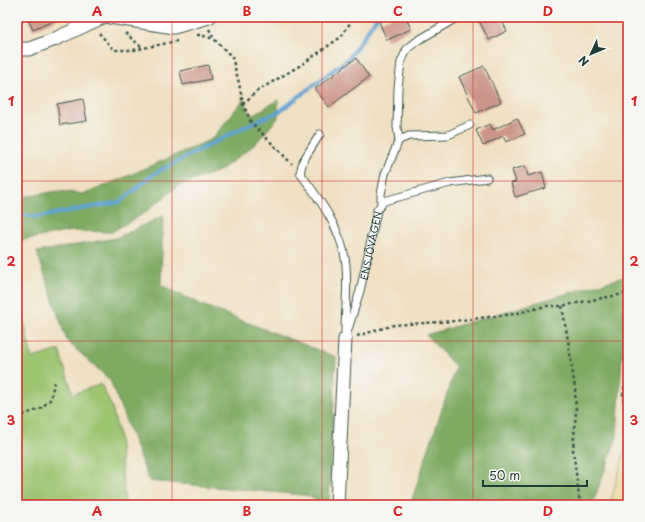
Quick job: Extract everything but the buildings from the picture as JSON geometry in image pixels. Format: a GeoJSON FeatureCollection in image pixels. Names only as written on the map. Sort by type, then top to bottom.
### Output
{"type":"FeatureCollection","features":[{"type":"Feature","properties":{"kind":"street"},"geometry":{"type":"LineString","coordinates":[[17,49],[29,49],[53,40],[103,17]]}},
{"type":"Feature","properties":{"kind":"street"},"geometry":{"type":"LineString","coordinates":[[110,17],[174,27],[206,18]]}},
{"type":"Feature","properties":{"kind":"street","name":"ENSJÖVÄGEN"},"geometry":{"type":"LineString","coordinates":[[338,505],[345,339]]}},
{"type":"Feature","properties":{"kind":"lane","name":"ENSJÖVÄGEN"},"geometry":{"type":"LineString","coordinates":[[345,339],[360,291],[377,210],[381,205],[386,174],[399,140],[397,127],[398,88],[401,62],[407,49],[417,41],[458,17]]}},
{"type":"Feature","properties":{"kind":"lane"},"geometry":{"type":"LineString","coordinates":[[399,140],[409,136],[448,135],[470,125]]}},
{"type":"Feature","properties":{"kind":"lane"},"geometry":{"type":"LineString","coordinates":[[320,134],[303,161],[300,173],[327,213],[342,247],[346,265],[345,339]]}},
{"type":"Feature","properties":{"kind":"lane"},"geometry":{"type":"LineString","coordinates":[[381,205],[384,201],[450,183],[487,178]]}},
{"type":"Feature","properties":{"kind":"path"},"geometry":{"type":"LineString","coordinates":[[243,104],[258,91],[301,65],[341,37],[354,17]]}},
{"type":"Feature","properties":{"kind":"path"},"geometry":{"type":"LineString","coordinates":[[206,18],[214,39],[232,57],[243,104],[251,122],[300,173]]}},
{"type":"Feature","properties":{"kind":"path"},"geometry":{"type":"LineString","coordinates":[[90,23],[114,50],[134,50],[178,41]]}},
{"type":"Feature","properties":{"kind":"path"},"geometry":{"type":"LineString","coordinates":[[192,37],[200,35],[214,39]]}},
{"type":"Feature","properties":{"kind":"path"},"geometry":{"type":"LineString","coordinates":[[345,339],[394,325],[454,321],[514,314],[546,306],[562,306],[628,293]]}},
{"type":"Feature","properties":{"kind":"path"},"geometry":{"type":"LineString","coordinates":[[562,306],[575,389],[576,412],[573,449],[580,505]]}},
{"type":"Feature","properties":{"kind":"path"},"geometry":{"type":"LineString","coordinates":[[628,363],[624,395],[628,436]]}},
{"type":"Feature","properties":{"kind":"path"},"geometry":{"type":"LineString","coordinates":[[17,417],[40,409],[51,400],[54,382]]}},
{"type":"Feature","properties":{"kind":"green space"},"geometry":{"type":"Polygon","coordinates":[[[244,99],[251,116],[278,100],[278,118],[254,145],[221,170],[178,186],[143,214],[111,232],[72,231],[17,241],[17,198],[58,191],[85,194],[123,178],[212,139],[244,99]]]}},
{"type":"Feature","properties":{"kind":"green space"},"geometry":{"type":"Polygon","coordinates":[[[163,216],[161,285],[202,305],[336,357],[329,503],[304,495],[149,481],[110,380],[67,341],[37,252],[116,238],[163,216]]]}},
{"type":"Feature","properties":{"kind":"green space"},"geometry":{"type":"Polygon","coordinates":[[[627,276],[617,437],[592,505],[410,505],[456,367],[426,335],[627,276]]]}},
{"type":"Feature","properties":{"kind":"green space"},"geometry":{"type":"Polygon","coordinates":[[[17,291],[32,358],[59,350],[73,394],[101,384],[112,407],[119,436],[125,505],[17,505],[17,291]]]}},
{"type":"Feature","properties":{"kind":"sand"},"geometry":{"type":"Polygon","coordinates":[[[628,421],[628,505],[610,505],[623,456],[628,421]]]}},
{"type":"Feature","properties":{"kind":"waterway"},"geometry":{"type":"LineString","coordinates":[[17,214],[37,217],[120,202],[155,173],[250,124],[280,111],[349,58],[377,17]]}}]}
